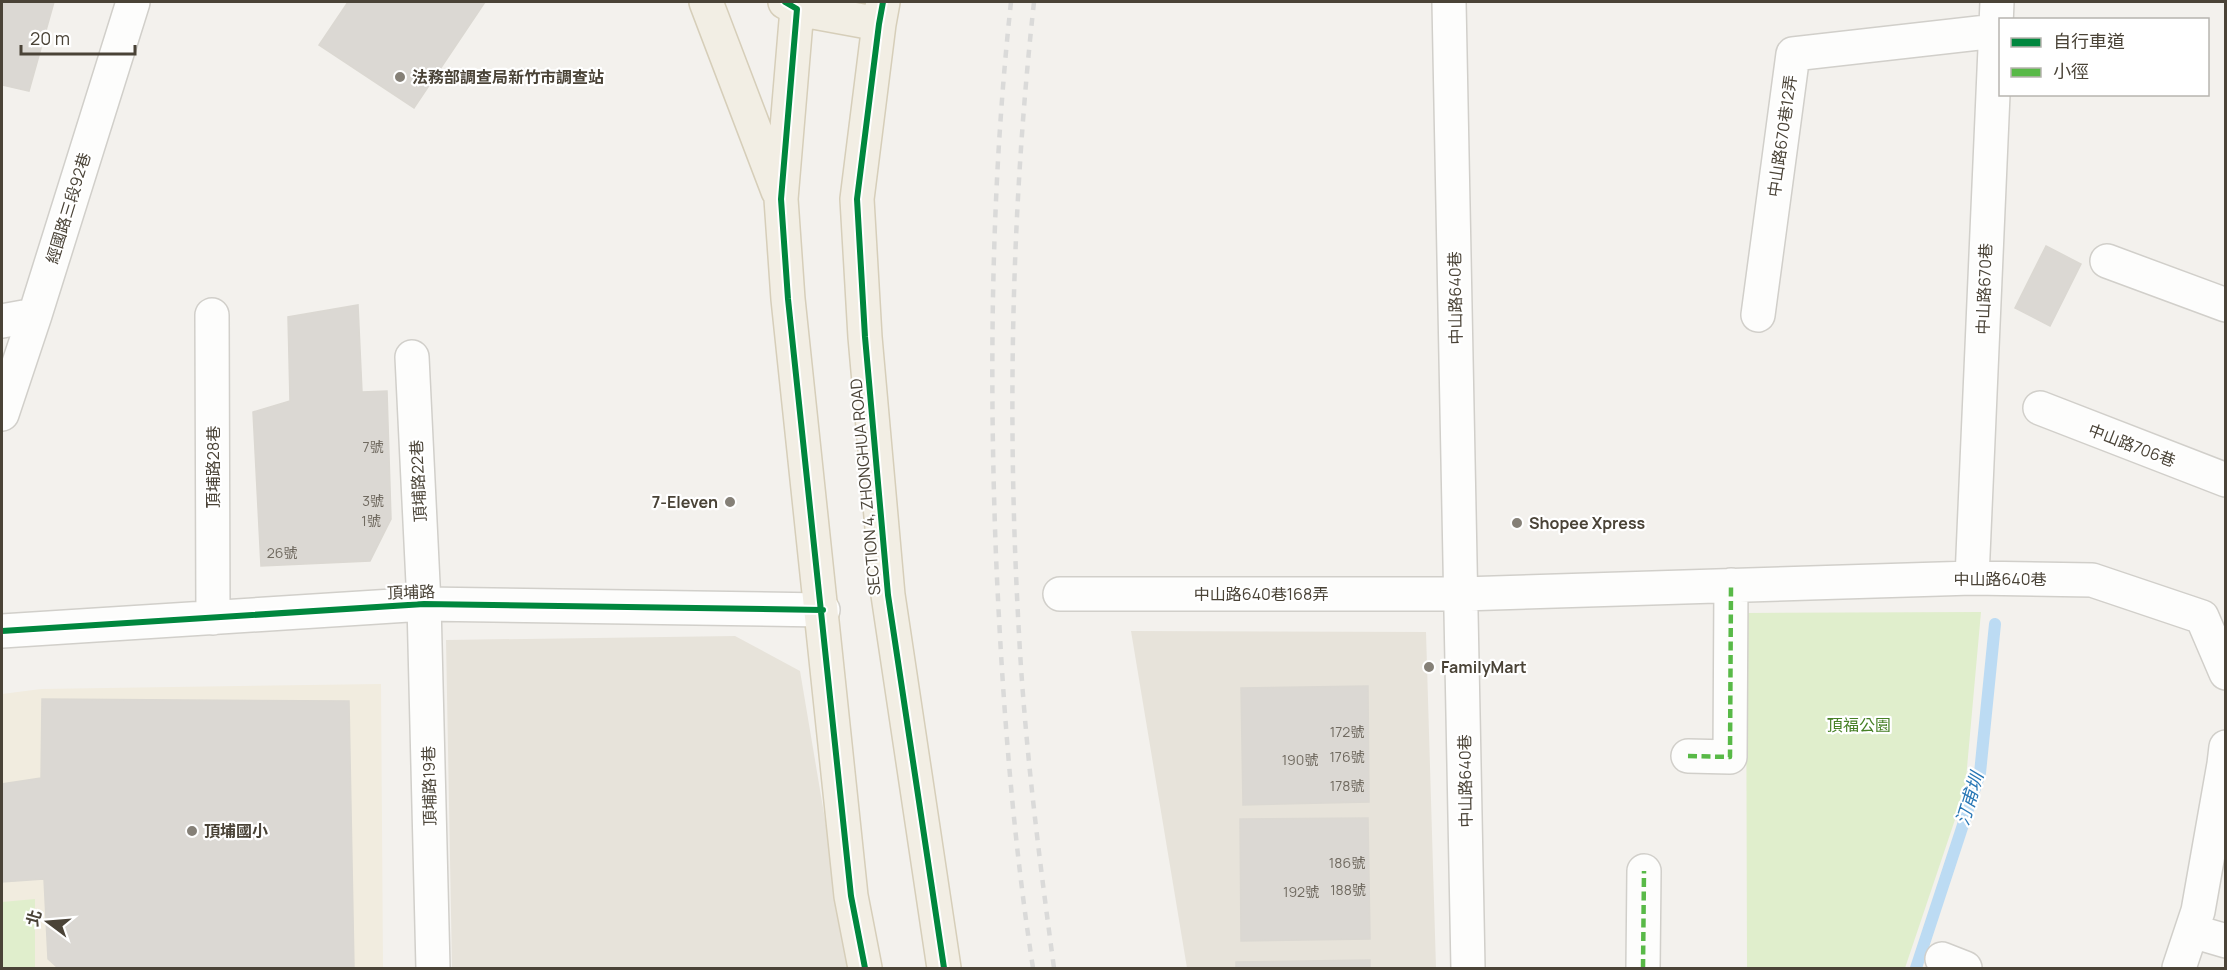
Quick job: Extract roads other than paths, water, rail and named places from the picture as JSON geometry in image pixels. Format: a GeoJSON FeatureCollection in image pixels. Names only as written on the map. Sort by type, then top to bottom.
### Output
{"type":"FeatureCollection","features":[{"type":"Feature","properties":{"kind":"main road"},"geometry":{"type":"LineString","coordinates":[[706,2],[781,199]]}},
{"type":"Feature","properties":{"kind":"main road"},"geometry":{"type":"LineString","coordinates":[[865,969],[851,896],[789,299],[781,199],[794,4],[881,13]]}},
{"type":"Feature","properties":{"kind":"main road","name":"SECTION 4, ZHONGHUA ROAD"},"geometry":{"type":"LineString","coordinates":[[881,13],[857,199],[865,337],[888,595],[944,969]]}},
{"type":"Feature","properties":{"kind":"street","name":"經國路三段92巷"},"geometry":{"type":"LineString","coordinates":[[2,414],[133,2]]}},
{"type":"Feature","properties":{"kind":"street","name":"中山路640巷"},"geometry":{"type":"LineString","coordinates":[[1449,2],[1468,969]]}},
{"type":"Feature","properties":{"kind":"street","name":"中山路670巷12弄"},"geometry":{"type":"LineString","coordinates":[[1758,315],[1792,54],[1996,16]]}},
{"type":"Feature","properties":{"kind":"street","name":"中山路670巷"},"geometry":{"type":"LineString","coordinates":[[1972,578],[1996,16]]}},
{"type":"Feature","properties":{"kind":"street"},"geometry":{"type":"LineString","coordinates":[[2107,261],[2226,305]]}},
{"type":"Feature","properties":{"kind":"street"},"geometry":{"type":"LineString","coordinates":[[2,321],[35,315]]}},
{"type":"Feature","properties":{"kind":"street","name":"頂埔路28巷"},"geometry":{"type":"LineString","coordinates":[[212,315],[213,618]]}},
{"type":"Feature","properties":{"kind":"street","name":"頂埔路22巷"},"geometry":{"type":"LineString","coordinates":[[412,357],[424,604]]}},
{"type":"Feature","properties":{"kind":"street","name":"中山路706巷"},"geometry":{"type":"LineString","coordinates":[[2040,408],[2226,480]]}},
{"type":"Feature","properties":{"kind":"street","name":"中山路640巷"},"geometry":{"type":"LineString","coordinates":[[1462,594],[1972,578],[2092,580],[2202,617],[2226,673]]}},
{"type":"Feature","properties":{"kind":"street"},"geometry":{"type":"LineString","coordinates":[[1688,756],[1730,757],[1731,585]]}},
{"type":"Feature","properties":{"kind":"street","name":"中山路640巷168弄"},"geometry":{"type":"LineString","coordinates":[[1060,594],[1462,594]]}},
{"type":"Feature","properties":{"kind":"street","name":"頂埔路"},"geometry":{"type":"LineString","coordinates":[[2,631],[424,604],[823,610]]}},
{"type":"Feature","properties":{"kind":"street","name":"頂埔路19巷"},"geometry":{"type":"LineString","coordinates":[[424,604],[433,969]]}},
{"type":"Feature","properties":{"kind":"street"},"geometry":{"type":"LineString","coordinates":[[2180,969],[2198,911],[2226,747]]}},
{"type":"Feature","properties":{"kind":"street"},"geometry":{"type":"LineString","coordinates":[[1643,969],[1644,871]]}},
{"type":"Feature","properties":{"kind":"street"},"geometry":{"type":"LineString","coordinates":[[2192,931],[2226,941]]}},
{"type":"Feature","properties":{"kind":"waterway","name":"汀甫圳"},"geometry":{"type":"LineString","coordinates":[[1916,968],[1980,773],[1995,624]]}},
{"type":"Feature","properties":{"kind":"railway"},"geometry":{"type":"LineString","coordinates":[[1011,2],[999,140],[993,279],[994,487],[998,608],[1009,763],[1019,866],[1033,968]]}},
{"type":"Feature","properties":{"kind":"railway"},"geometry":{"type":"LineString","coordinates":[[1034,2],[1020,159],[1016,238],[1012,397],[1013,476],[1015,555],[1025,718],[1054,968]]}},
{"type":"Feature","properties":{"kind":"place","name":"法務部調查局新竹市調查站"},"geometry":{"type":"Point","coordinates":[400,77]}},
{"type":"Feature","properties":{"kind":"place","name":"7-Eleven"},"geometry":{"type":"Point","coordinates":[730,502]}},
{"type":"Feature","properties":{"kind":"place","name":"Shopee Xpress"},"geometry":{"type":"Point","coordinates":[1517,523]}},
{"type":"Feature","properties":{"kind":"place","name":"FamilyMart"},"geometry":{"type":"Point","coordinates":[1429,667]}},
{"type":"Feature","properties":{"kind":"place","name":"頂埔國小"},"geometry":{"type":"Point","coordinates":[192,831]}},
{"type":"Feature","properties":{"kind":"park label","name":"頂福公園"},"geometry":{"type":"Point","coordinates":[1859,725]}}]}
